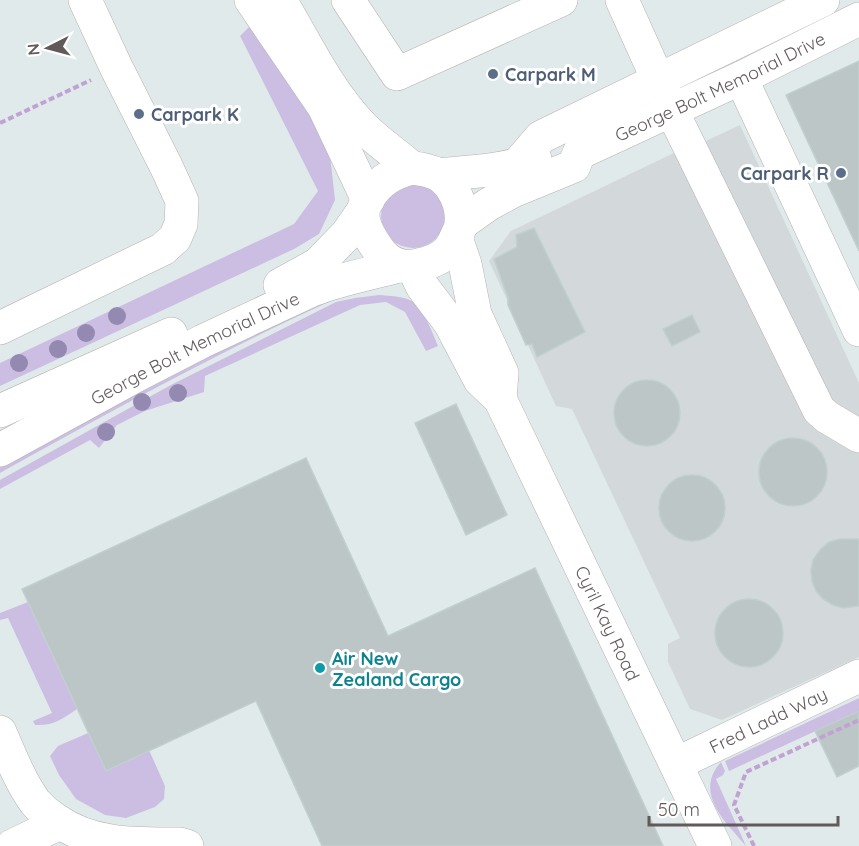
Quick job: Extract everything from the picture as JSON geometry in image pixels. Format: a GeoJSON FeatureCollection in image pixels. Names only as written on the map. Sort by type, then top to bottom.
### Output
{"type":"FeatureCollection","features":[{"type":"Feature","properties":{"kind":"street"},"geometry":{"type":"LineString","coordinates":[[0,328],[163,249],[175,238],[182,225],[182,201],[85,0]]}},
{"type":"Feature","properties":{"kind":"street"},"geometry":{"type":"LineString","coordinates":[[251,0],[324,107],[365,206],[365,224],[370,238],[387,259],[406,266],[438,258],[447,252],[459,230],[461,209],[452,188],[364,127],[333,90],[280,0]]}},
{"type":"Feature","properties":{"kind":"street"},"geometry":{"type":"LineString","coordinates":[[348,0],[397,74],[561,0]]}},
{"type":"Feature","properties":{"kind":"street"},"geometry":{"type":"LineString","coordinates":[[622,0],[672,111],[819,410],[859,436]]}},
{"type":"Feature","properties":{"kind":"street"},"geometry":{"type":"LineString","coordinates":[[639,0],[653,34],[656,74]]}},
{"type":"Feature","properties":{"kind":"street"},"geometry":{"type":"LineString","coordinates":[[516,166],[541,137],[656,74],[770,26],[823,0]]}},
{"type":"Feature","properties":{"kind":"street","name":"George Bolt Memorial Drive"},"geometry":{"type":"LineString","coordinates":[[459,230],[489,204],[513,191],[574,166],[579,153],[741,78],[859,19]]}},
{"type":"Feature","properties":{"kind":"street"},"geometry":{"type":"LineString","coordinates":[[741,78],[859,330]]}},
{"type":"Feature","properties":{"kind":"street","name":"George Bolt Memorial Drive"},"geometry":{"type":"LineString","coordinates":[[426,172],[494,170],[516,166],[566,148],[579,153]]}},
{"type":"Feature","properties":{"kind":"street"},"geometry":{"type":"LineString","coordinates":[[365,206],[375,188],[396,173],[426,172]]}},
{"type":"Feature","properties":{"kind":"street","name":"George Bolt Memorial Drive"},"geometry":{"type":"LineString","coordinates":[[0,411],[298,276],[318,264],[347,234],[365,206]]}},
{"type":"Feature","properties":{"kind":"street","name":"Cyril Kay Road"},"geometry":{"type":"LineString","coordinates":[[459,230],[475,314],[502,373],[500,399]]}},
{"type":"Feature","properties":{"kind":"street","name":"George Bolt Memorial Drive"},"geometry":{"type":"LineString","coordinates":[[0,450],[203,341],[312,290],[330,283],[406,266]]}},
{"type":"Feature","properties":{"kind":"street","name":"Cyril Kay Road"},"geometry":{"type":"LineString","coordinates":[[406,266],[450,323],[480,380],[500,399],[715,846]]}},
{"type":"Feature","properties":{"kind":"street","name":"Fred Ladd Way"},"geometry":{"type":"LineString","coordinates":[[676,764],[859,676]]}},
{"type":"Feature","properties":{"kind":"street"},"geometry":{"type":"LineString","coordinates":[[0,732],[22,781],[35,802],[46,814],[60,823],[80,834],[102,840],[130,844],[183,845]]}},
{"type":"Feature","properties":{"kind":"street"},"geometry":{"type":"LineString","coordinates":[[12,846],[60,823]]}},
{"type":"Feature","properties":{"kind":"path"},"geometry":{"type":"LineString","coordinates":[[0,123],[96,78]]}},
{"type":"Feature","properties":{"kind":"path"},"geometry":{"type":"LineString","coordinates":[[754,846],[734,805],[746,772],[859,720]]}},
{"type":"Feature","properties":{"kind":"shaded area"},"geometry":{"type":"Polygon","coordinates":[[[251,25],[310,110],[330,155],[335,200],[319,234],[294,249],[0,386],[0,363],[294,224],[318,191],[240,36],[251,25]]]}},
{"type":"Feature","properties":{"kind":"shaded area"},"geometry":{"type":"Polygon","coordinates":[[[740,125],[859,383],[859,657],[722,720],[690,709],[668,662],[668,644],[680,638],[572,409],[556,406],[489,261],[511,231],[674,153],[691,148],[740,125]]]}},
{"type":"Feature","properties":{"kind":"shaded area"},"geometry":{"type":"Polygon","coordinates":[[[407,184],[419,184],[436,193],[443,204],[445,216],[443,228],[436,239],[419,248],[407,248],[395,243],[386,234],[381,222],[381,210],[386,198],[395,189],[407,184]]]}},
{"type":"Feature","properties":{"kind":"shaded area"},"geometry":{"type":"Polygon","coordinates":[[[379,295],[396,296],[416,304],[427,321],[438,346],[426,351],[405,312],[386,302],[360,305],[205,376],[204,392],[145,411],[117,425],[99,448],[90,440],[0,489],[0,480],[169,386],[336,302],[379,295]]]}},
{"type":"Feature","properties":{"kind":"shaded area"},"geometry":{"type":"Polygon","coordinates":[[[340,297],[211,359],[0,473],[0,466],[265,325],[340,297]]]}},
{"type":"Feature","properties":{"kind":"shaded area"},"geometry":{"type":"Polygon","coordinates":[[[28,602],[77,709],[58,721],[47,724],[35,725],[33,721],[52,713],[8,618],[0,620],[0,613],[28,602]]]}},
{"type":"Feature","properties":{"kind":"shaded area"},"geometry":{"type":"Polygon","coordinates":[[[859,698],[859,711],[729,771],[725,761],[859,698]]]}},
{"type":"Feature","properties":{"kind":"shaded area"},"geometry":{"type":"Polygon","coordinates":[[[88,733],[106,770],[149,750],[165,786],[164,799],[155,807],[126,818],[105,815],[76,799],[59,775],[50,756],[58,746],[88,733]]]}},
{"type":"Feature","properties":{"kind":"shaded area"},"geometry":{"type":"Polygon","coordinates":[[[721,762],[725,771],[716,779],[746,846],[719,813],[711,796],[711,779],[721,762]]]}},
{"type":"Feature","properties":{"kind":"building","name":"Carpark R"},"geometry":{"type":"Polygon","coordinates":[[[859,61],[859,251],[786,95],[859,61]]]}},
{"type":"Feature","properties":{"kind":"building"},"geometry":{"type":"Polygon","coordinates":[[[534,228],[585,332],[537,357],[532,344],[526,345],[508,305],[508,298],[494,259],[517,247],[516,235],[534,228]]]}},
{"type":"Feature","properties":{"kind":"building"},"geometry":{"type":"Polygon","coordinates":[[[692,315],[700,332],[672,346],[663,329],[692,315]]]}},
{"type":"Feature","properties":{"kind":"building"},"geometry":{"type":"Polygon","coordinates":[[[641,380],[653,380],[671,389],[678,400],[680,413],[678,426],[671,437],[660,444],[641,446],[628,441],[619,432],[614,419],[614,407],[619,394],[628,385],[641,380]]]}},
{"type":"Feature","properties":{"kind":"building"},"geometry":{"type":"Polygon","coordinates":[[[456,404],[507,515],[466,535],[415,423],[456,404]]]}},
{"type":"Feature","properties":{"kind":"building"},"geometry":{"type":"Polygon","coordinates":[[[793,438],[806,441],[817,448],[824,459],[827,472],[824,485],[817,496],[806,503],[793,506],[780,503],[769,496],[762,485],[759,472],[762,459],[769,448],[780,441],[793,438]]]}},
{"type":"Feature","properties":{"kind":"building","name":"Air New Zealand Cargo"},"geometry":{"type":"Polygon","coordinates":[[[306,458],[388,636],[535,568],[663,846],[322,846],[256,701],[106,771],[22,589],[306,458]]]}},
{"type":"Feature","properties":{"kind":"building"},"geometry":{"type":"Polygon","coordinates":[[[692,475],[705,478],[715,485],[722,495],[725,508],[722,521],[715,531],[705,538],[692,541],[679,538],[669,531],[662,521],[659,508],[662,495],[669,485],[679,478],[692,475]]]}},
{"type":"Feature","properties":{"kind":"building"},"geometry":{"type":"Polygon","coordinates":[[[840,539],[859,539],[859,606],[843,608],[833,605],[816,591],[812,581],[813,560],[829,542],[840,539]]]}},
{"type":"Feature","properties":{"kind":"building"},"geometry":{"type":"Polygon","coordinates":[[[749,599],[762,602],[773,609],[780,620],[783,633],[780,646],[773,657],[762,664],[749,667],[736,664],[725,657],[718,646],[715,633],[718,620],[725,609],[736,602],[749,599]]]}},
{"type":"Feature","properties":{"kind":"building"},"geometry":{"type":"Polygon","coordinates":[[[859,711],[859,766],[837,777],[815,731],[859,711]]]}},
{"type":"Feature","properties":{"kind":"place","name":"Carpark M"},"geometry":{"type":"Point","coordinates":[493,74]}},
{"type":"Feature","properties":{"kind":"place","name":"Carpark K"},"geometry":{"type":"Point","coordinates":[139,114]}},
{"type":"Feature","properties":{"kind":"place","name":"Carpark R"},"geometry":{"type":"Point","coordinates":[841,173]}},
{"type":"Feature","properties":{"kind":"place","name":"Air New Zealand Cargo"},"geometry":{"type":"Point","coordinates":[320,668]}}]}
